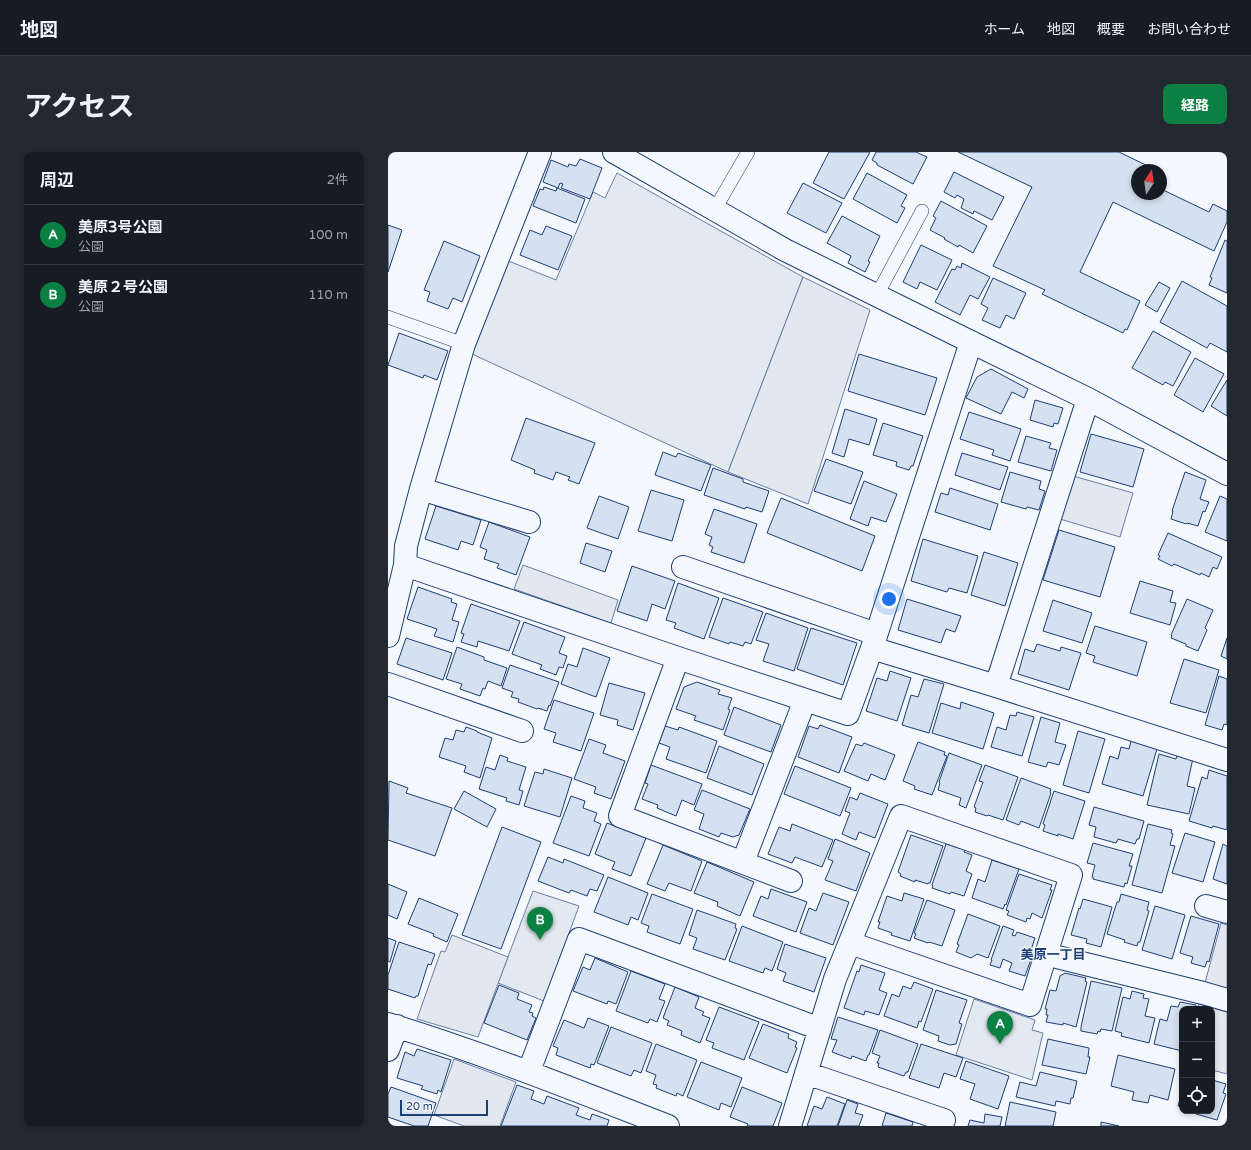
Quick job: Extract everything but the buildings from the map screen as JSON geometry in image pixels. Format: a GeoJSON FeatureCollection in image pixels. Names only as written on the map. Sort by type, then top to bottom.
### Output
{"type":"FeatureCollection","features":[{"type":"Feature","properties":{"kind":"street"},"geometry":{"type":"LineString","coordinates":[[388,636],[405,565],[406,546],[421,489],[464,344],[540,152]]}},
{"type":"Feature","properties":{"kind":"street"},"geometry":{"type":"LineString","coordinates":[[624,155],[785,250],[1088,399],[1227,474]]}},
{"type":"Feature","properties":{"kind":"street"},"geometry":{"type":"LineString","coordinates":[[405,565],[848,714],[874,641],[971,342]]}},
{"type":"Feature","properties":{"kind":"street"},"geometry":{"type":"LineString","coordinates":[[996,686],[1088,399]]}},
{"type":"Feature","properties":{"kind":"street"},"geometry":{"type":"LineString","coordinates":[[421,489],[529,522]]}},
{"type":"Feature","properties":{"kind":"street"},"geometry":{"type":"LineString","coordinates":[[683,567],[874,641],[996,686],[1227,760]]}},
{"type":"Feature","properties":{"kind":"street"},"geometry":{"type":"LineString","coordinates":[[678,658],[620,816],[791,881]]}},
{"type":"Feature","properties":{"kind":"street"},"geometry":{"type":"LineString","coordinates":[[388,684],[522,732]]}},
{"type":"Feature","properties":{"kind":"street"},"geometry":{"type":"LineString","coordinates":[[743,862],[805,700]]}},
{"type":"Feature","properties":{"kind":"street"},"geometry":{"type":"LineString","coordinates":[[790,1126],[835,980],[901,816],[1071,875],[1030,1005],[850,943]]}},
{"type":"Feature","properties":{"kind":"street"},"geometry":{"type":"LineString","coordinates":[[1206,906],[1227,912]]}},
{"type":"Feature","properties":{"kind":"street"},"geometry":{"type":"LineString","coordinates":[[529,1071],[579,939],[820,1029]]}},
{"type":"Feature","properties":{"kind":"street"},"geometry":{"type":"LineString","coordinates":[[1045,954],[1227,1000]]}},
{"type":"Feature","properties":{"kind":"street"},"geometry":{"type":"LineString","coordinates":[[388,1050],[392,1025],[474,1051],[529,1071],[668,1126]]}},
{"type":"Feature","properties":{"kind":"street"},"geometry":{"type":"LineString","coordinates":[[806,1074],[944,1120]]}},
{"type":"Feature","properties":{"kind":"lane"},"geometry":{"type":"LineString","coordinates":[[715,209],[748,152]]}},
{"type":"Feature","properties":{"kind":"lane"},"geometry":{"type":"LineString","coordinates":[[877,296],[922,211]]}},
{"type":"Feature","properties":{"kind":"lane"},"geometry":{"type":"LineString","coordinates":[[388,317],[464,344]]}},
{"type":"Feature","properties":{"kind":"shaded area"},"geometry":{"type":"Polygon","coordinates":[[[617,173],[803,277],[728,472],[472,354],[506,260],[556,280],[593,192],[605,198],[617,173]]]}},
{"type":"Feature","properties":{"kind":"shaded area"},"geometry":{"type":"Polygon","coordinates":[[[803,277],[870,310],[808,504],[728,472],[803,277]]]}},
{"type":"Feature","properties":{"kind":"shaded area"},"geometry":{"type":"Polygon","coordinates":[[[1073,476],[1133,493],[1120,537],[1060,519],[1073,476]]]}},
{"type":"Feature","properties":{"kind":"shaded area"},"geometry":{"type":"Polygon","coordinates":[[[523,565],[618,600],[611,623],[514,589],[523,565]]]}},
{"type":"Feature","properties":{"kind":"shaded area"},"geometry":{"type":"Polygon","coordinates":[[[533,891],[579,906],[544,1001],[498,983],[533,891]]]}},
{"type":"Feature","properties":{"kind":"shaded area"},"geometry":{"type":"Polygon","coordinates":[[[1221,923],[1227,925],[1227,990],[1205,983],[1221,923]]]}},
{"type":"Feature","properties":{"kind":"shaded area"},"geometry":{"type":"Polygon","coordinates":[[[452,935],[508,957],[478,1037],[417,1019],[441,951],[445,952],[452,935]]]}},
{"type":"Feature","properties":{"kind":"shaded area"},"geometry":{"type":"Polygon","coordinates":[[[974,999],[1035,1020],[1032,1030],[1043,1033],[1032,1080],[956,1055],[974,999]]]}},
{"type":"Feature","properties":{"kind":"shaded area"},"geometry":{"type":"Polygon","coordinates":[[[1215,1009],[1227,1012],[1227,1074],[1215,1071],[1215,1009]]]}},
{"type":"Feature","properties":{"kind":"shaded area"},"geometry":{"type":"Polygon","coordinates":[[[454,1059],[516,1082],[500,1126],[464,1126],[434,1115],[454,1059]]]}},
{"type":"Feature","properties":{"kind":"place","name":"美原２号公園"},"geometry":{"type":"Point","coordinates":[540,940]}},
{"type":"Feature","properties":{"kind":"place","name":"美原3号公園"},"geometry":{"type":"Point","coordinates":[1000,1044]}},
{"type":"Feature","properties":{"kind":"district","name":"美原一丁目"},"geometry":{"type":"Point","coordinates":[1053,955]}}]}
